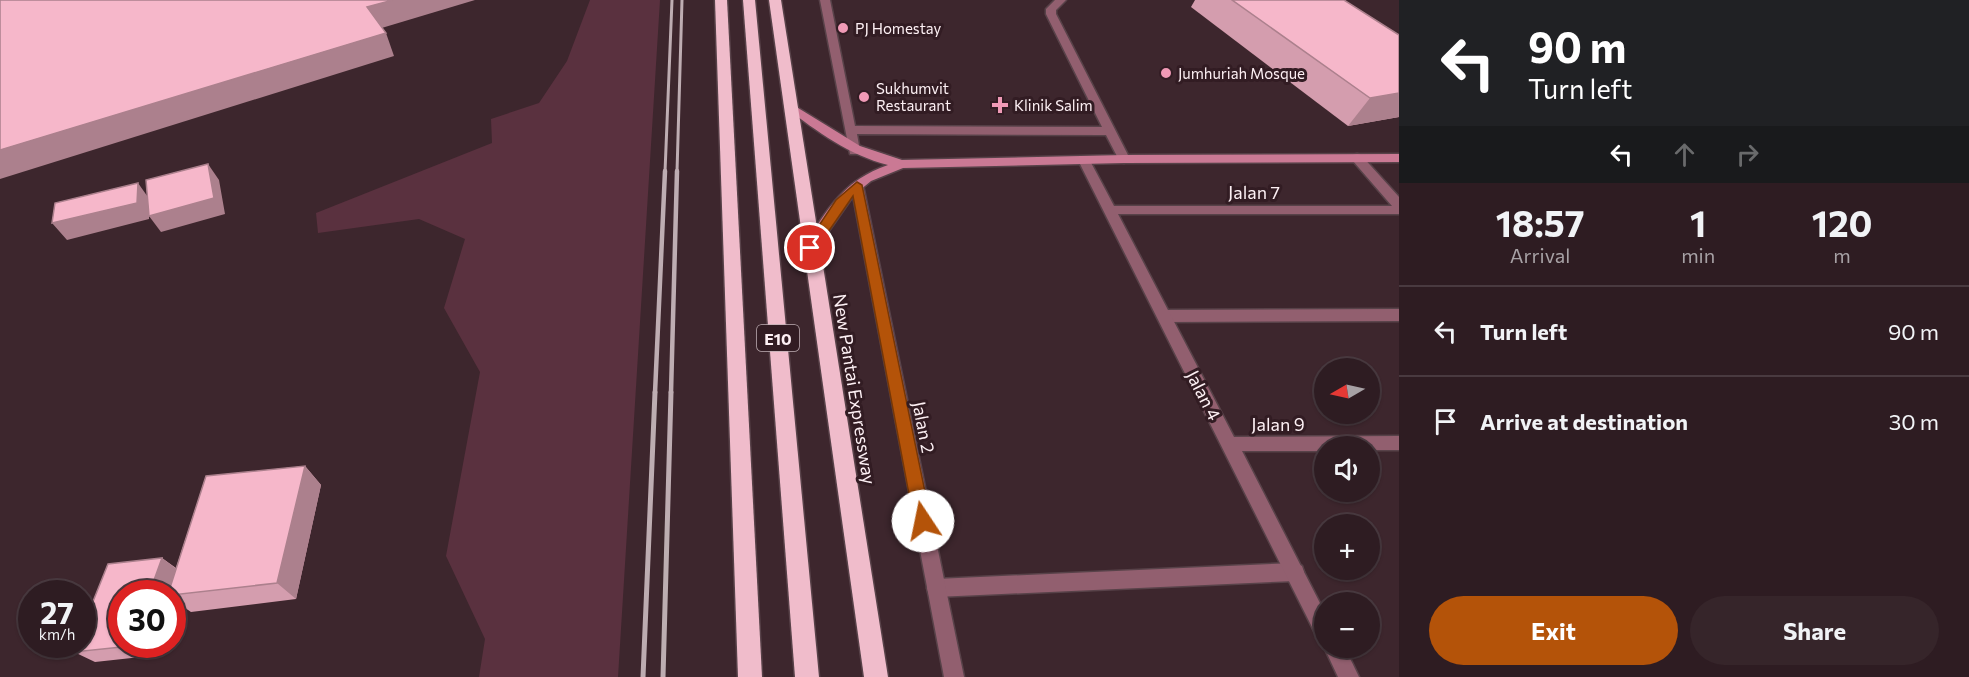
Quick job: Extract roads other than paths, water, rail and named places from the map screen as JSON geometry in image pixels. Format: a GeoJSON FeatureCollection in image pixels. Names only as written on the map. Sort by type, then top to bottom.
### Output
{"type":"FeatureCollection","features":[{"type":"Feature","properties":{"kind":"highway"},"geometry":{"type":"LineString","coordinates":[[722,0],[750,677]]}},
{"type":"Feature","properties":{"kind":"highway","name":"E10"},"geometry":{"type":"LineString","coordinates":[[749,0],[807,677]]}},
{"type":"Feature","properties":{"kind":"highway","name":"New Pantai Expressway"},"geometry":{"type":"LineString","coordinates":[[775,0],[810,248],[876,677]]}},
{"type":"Feature","properties":{"kind":"street"},"geometry":{"type":"LineString","coordinates":[[825,0],[855,150]]}},
{"type":"Feature","properties":{"kind":"street"},"geometry":{"type":"LineString","coordinates":[[1061,0],[1051,9],[1052,14],[1124,159]]}},
{"type":"Feature","properties":{"kind":"street"},"geometry":{"type":"LineString","coordinates":[[790,106],[855,150],[875,159],[902,164],[1124,159],[1399,158]]}},
{"type":"Feature","properties":{"kind":"street"},"geometry":{"type":"LineString","coordinates":[[852,130],[1111,131]]}},
{"type":"Feature","properties":{"kind":"street"},"geometry":{"type":"LineString","coordinates":[[1357,158],[1399,205]]}},
{"type":"Feature","properties":{"kind":"street","name":"Jalan 4"},"geometry":{"type":"LineString","coordinates":[[1084,160],[1314,610]]}},
{"type":"Feature","properties":{"kind":"street"},"geometry":{"type":"LineString","coordinates":[[810,248],[841,202],[857,185],[866,178],[902,164]]}},
{"type":"Feature","properties":{"kind":"street","name":"Jalan 2"},"geometry":{"type":"LineString","coordinates":[[857,185],[954,677]]}},
{"type":"Feature","properties":{"kind":"street","name":"Jalan 7"},"geometry":{"type":"LineString","coordinates":[[1110,210],[1399,210]]}},
{"type":"Feature","properties":{"kind":"street"},"geometry":{"type":"LineString","coordinates":[[1164,316],[1399,315]]}},
{"type":"Feature","properties":{"kind":"street","name":"Jalan 9"},"geometry":{"type":"LineString","coordinates":[[1229,444],[1399,443]]}},
{"type":"Feature","properties":{"kind":"street"},"geometry":{"type":"LineString","coordinates":[[936,588],[1295,572]]}},
{"type":"Feature","properties":{"kind":"street"},"geometry":{"type":"LineString","coordinates":[[1339,658],[1349,677]]}},
{"type":"Feature","properties":{"kind":"railway"},"geometry":{"type":"LineString","coordinates":[[665,172],[672,0]]}},
{"type":"Feature","properties":{"kind":"railway"},"geometry":{"type":"LineString","coordinates":[[677,172],[682,0]]}},
{"type":"Feature","properties":{"kind":"railway"},"geometry":{"type":"LineString","coordinates":[[655,393],[665,171]]}},
{"type":"Feature","properties":{"kind":"railway"},"geometry":{"type":"LineString","coordinates":[[671,393],[677,171]]}},
{"type":"Feature","properties":{"kind":"railway"},"geometry":{"type":"LineString","coordinates":[[643,677],[655,392]]}},
{"type":"Feature","properties":{"kind":"railway"},"geometry":{"type":"LineString","coordinates":[[663,677],[671,392]]}},
{"type":"Feature","properties":{"kind":"place","name":"PJ Homestay"},"geometry":{"type":"Point","coordinates":[843,28]}},
{"type":"Feature","properties":{"kind":"place","name":"Jumhuriah Mosque"},"geometry":{"type":"Point","coordinates":[1166,73]}},
{"type":"Feature","properties":{"kind":"place","name":"Sukhumvit Restaurant"},"geometry":{"type":"Point","coordinates":[864,97]}},
{"type":"Feature","properties":{"kind":"place","name":"Klinik Salim"},"geometry":{"type":"Point","coordinates":[1000,105]}}]}
